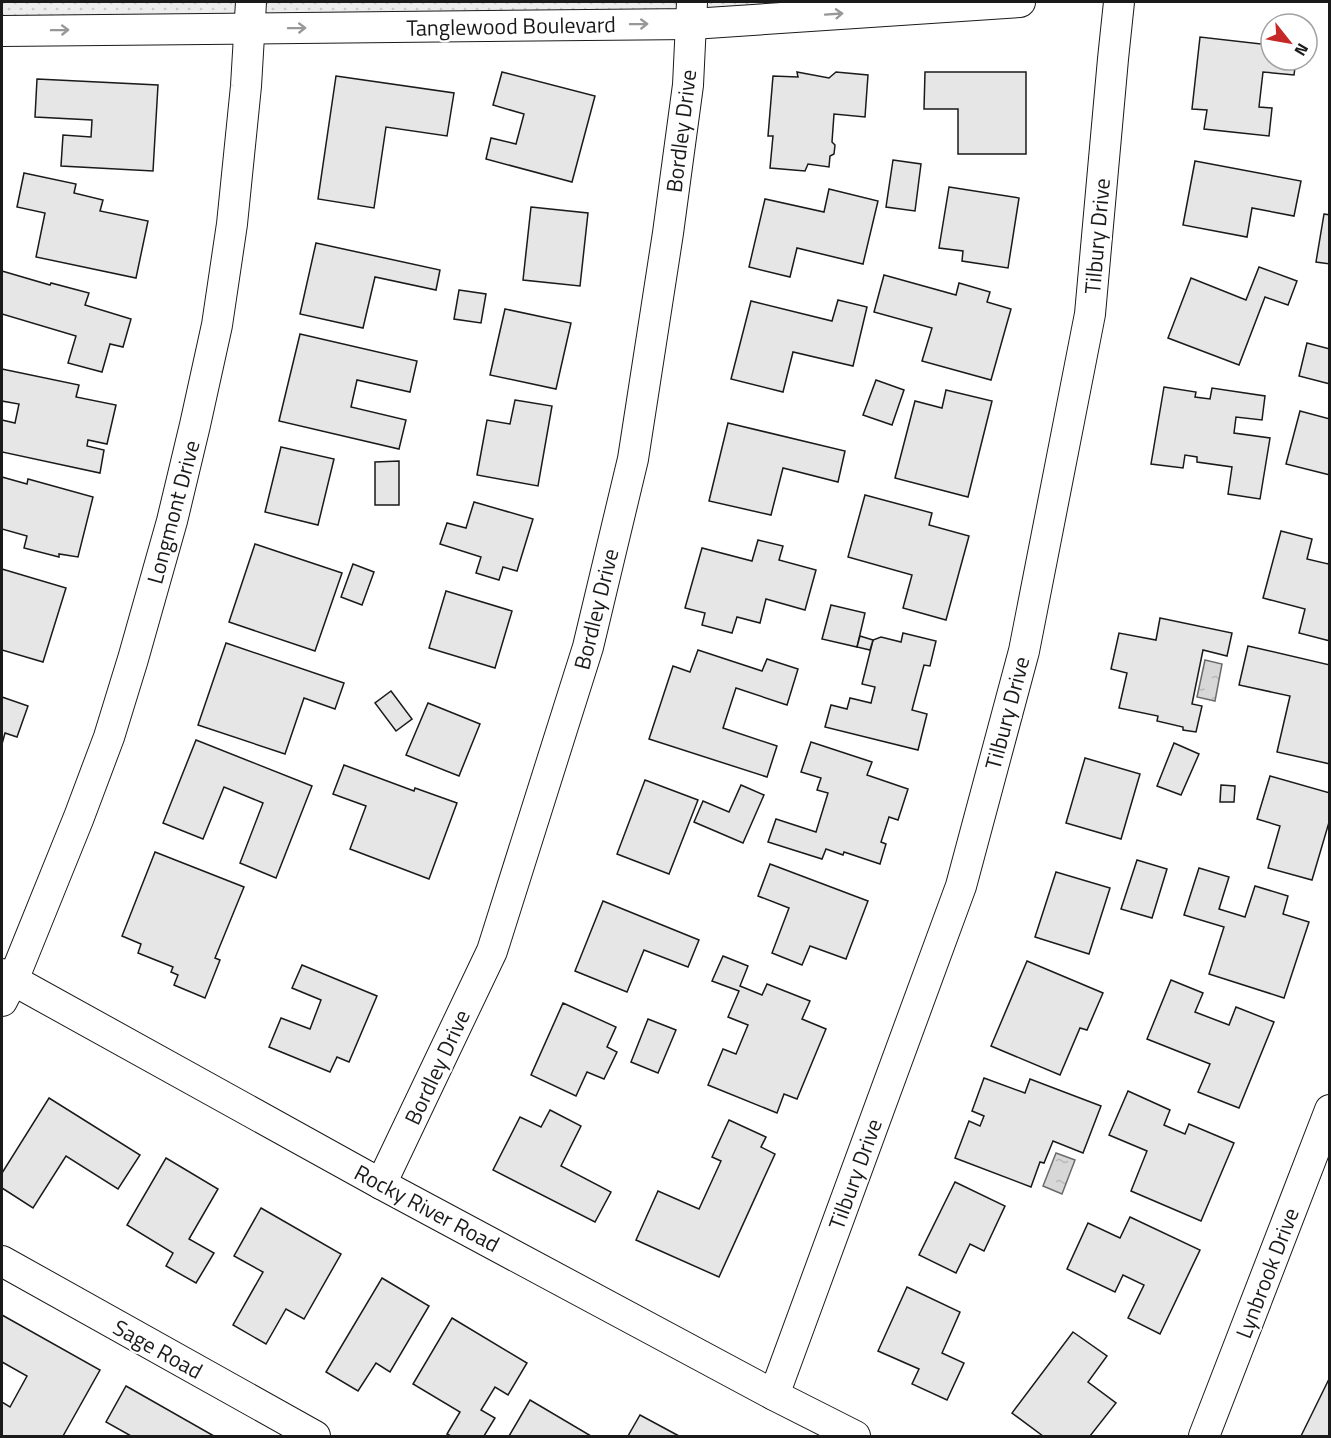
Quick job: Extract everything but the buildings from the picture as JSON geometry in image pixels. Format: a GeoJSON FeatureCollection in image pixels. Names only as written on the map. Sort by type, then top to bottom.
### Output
{"type":"FeatureCollection","features":[{"type":"Feature","properties":{"kind":"street","name":"Tanglewood Boulevard"},"geometry":{"type":"LineString","coordinates":[[2,31],[251,15],[692,13],[1020,2]]}},
{"type":"Feature","properties":{"kind":"street","name":"Tilbury Drive"},"geometry":{"type":"LineString","coordinates":[[774,1395],[961,886],[1024,651],[1090,314],[1119,2]]}},
{"type":"Feature","properties":{"kind":"street","name":"Bordley Drive"},"geometry":{"type":"LineString","coordinates":[[381,1184],[492,951],[588,647],[633,459],[688,85],[692,13]]}},
{"type":"Feature","properties":{"kind":"street","name":"Longmont Drive"},"geometry":{"type":"LineString","coordinates":[[5,985],[79,817],[109,737],[172,521],[217,325],[232,224],[251,15]]}},
{"type":"Feature","properties":{"kind":"street","name":"Rocky River Road"},"geometry":{"type":"LineString","coordinates":[[5,985],[855,1437]]}},
{"type":"Feature","properties":{"kind":"street","name":"Lynbrook Drive"},"geometry":{"type":"LineString","coordinates":[[1204,1437],[1329,1110]]}},
{"type":"Feature","properties":{"kind":"street","name":"Sage Road"},"geometry":{"type":"LineString","coordinates":[[2,1261],[315,1437]]}},
{"type":"Feature","properties":{"kind":"shaded area"},"geometry":{"type":"Polygon","coordinates":[[[2,2],[909,2],[701,16],[2,21],[2,2]]]}},
{"type":"Feature","properties":{"kind":"water"},"geometry":{"type":"Polygon","coordinates":[[[1205,660],[1222,664],[1215,701],[1197,697],[1205,660]]]}},
{"type":"Feature","properties":{"kind":"water"},"geometry":{"type":"Polygon","coordinates":[[[1056,1153],[1075,1160],[1062,1194],[1043,1186],[1056,1153]]]}}]}
